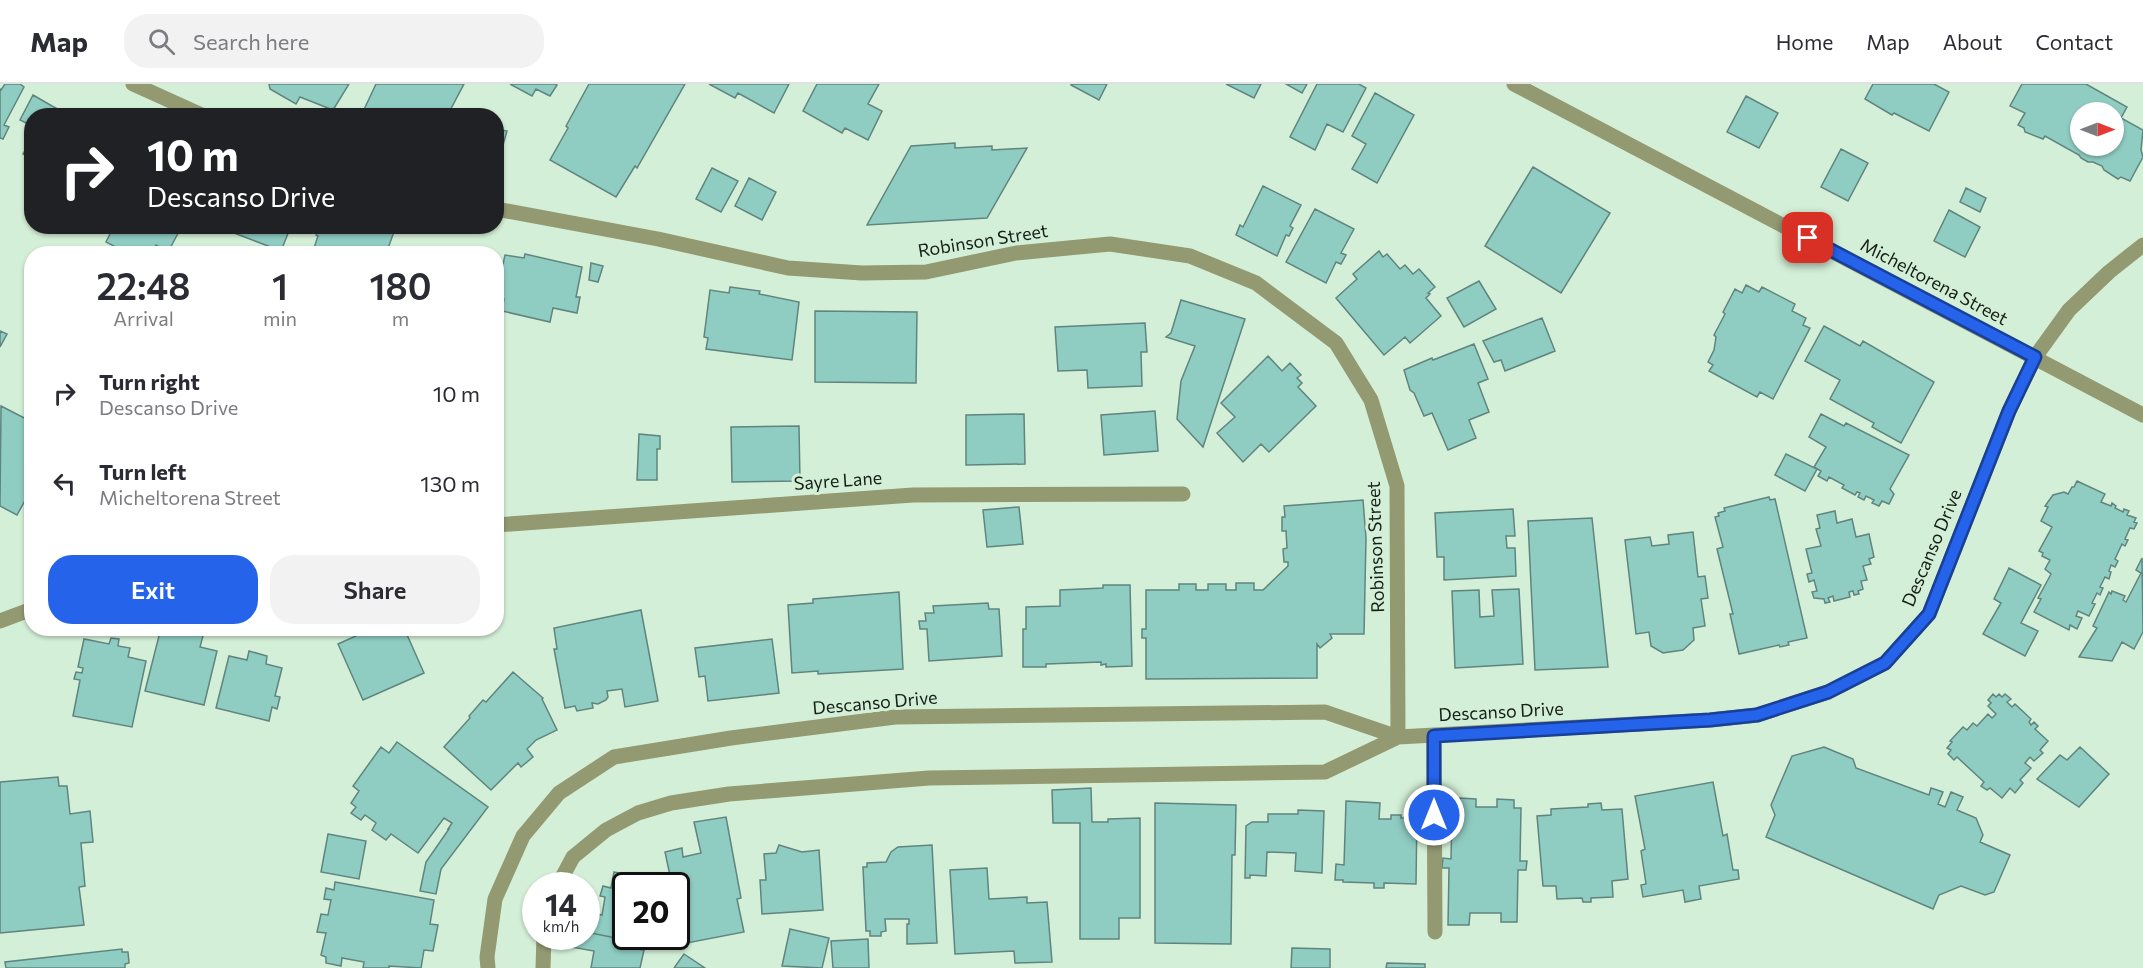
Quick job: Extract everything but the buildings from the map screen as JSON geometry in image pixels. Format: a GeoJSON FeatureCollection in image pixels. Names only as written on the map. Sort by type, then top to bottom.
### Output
{"type":"FeatureCollection","features":[{"type":"Feature","properties":{"kind":"street"},"geometry":{"type":"LineString","coordinates":[[133,84],[186,108]]}},
{"type":"Feature","properties":{"kind":"street","name":"Micheltorena Street"},"geometry":{"type":"LineString","coordinates":[[1514,84],[2143,415]]}},
{"type":"Feature","properties":{"kind":"street","name":"Robinson Street"},"geometry":{"type":"LineString","coordinates":[[504,210],[658,239],[788,268],[862,273],[926,272],[1016,253],[1110,244],[1190,256],[1256,283],[1336,343],[1371,400],[1397,486],[1398,737]]}},
{"type":"Feature","properties":{"kind":"street","name":"Descanso Drive"},"geometry":{"type":"LineString","coordinates":[[488,968],[487,957],[495,899],[522,836],[559,793],[614,757],[731,738],[895,717],[1325,712],[1398,737],[1710,720],[1757,715],[1828,692],[1885,663],[1929,614],[2009,411],[2035,357],[2069,310],[2109,272],[2143,245]]}},
{"type":"Feature","properties":{"kind":"street","name":"Sayre Lane"},"geometry":{"type":"LineString","coordinates":[[504,524],[913,495],[1184,494]]}},
{"type":"Feature","properties":{"kind":"street"},"geometry":{"type":"LineString","coordinates":[[0,621],[24,612]]}},
{"type":"Feature","properties":{"kind":"street"},"geometry":{"type":"LineString","coordinates":[[1434,736],[1435,932]]}},
{"type":"Feature","properties":{"kind":"street","name":"Descanso Drive"},"geometry":{"type":"LineString","coordinates":[[565,872],[573,857],[606,830],[638,813],[671,803],[729,794],[929,778],[1325,772],[1398,737]]}},
{"type":"Feature","properties":{"kind":"street"},"geometry":{"type":"LineString","coordinates":[[543,968],[544,950]]}},
{"type":"Feature","properties":{"kind":"route"},"geometry":{"type":"LineString","coordinates":[[1434,815],[1434,736],[1710,720],[1757,715],[1828,692],[1885,663],[1929,614],[2009,411],[2035,357],[1808,238]]}}]}
